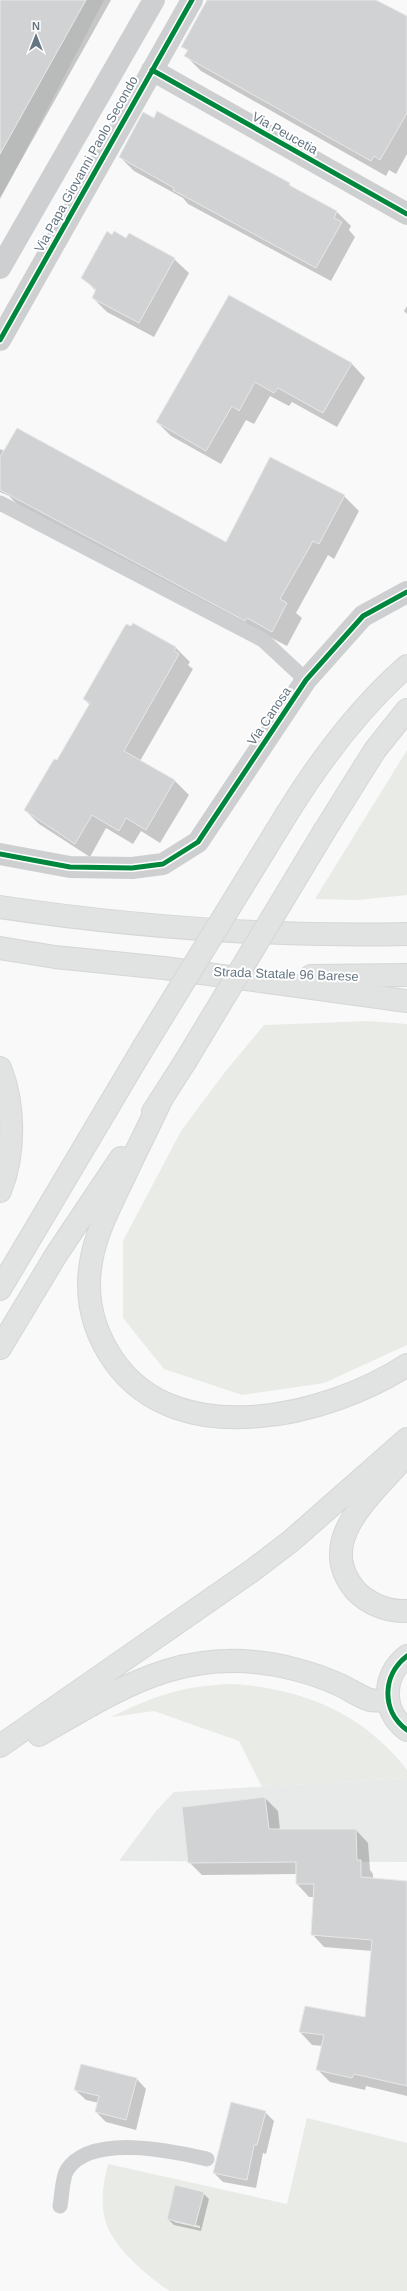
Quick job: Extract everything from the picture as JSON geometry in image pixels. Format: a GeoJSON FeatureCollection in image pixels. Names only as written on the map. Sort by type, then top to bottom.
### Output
{"type":"FeatureCollection","features":[{"type":"Feature","properties":{"kind":"main road"},"geometry":{"type":"LineString","coordinates":[[0,1289],[143,1048],[319,764],[373,698],[407,666]]}},
{"type":"Feature","properties":{"kind":"main road"},"geometry":{"type":"LineString","coordinates":[[0,1348],[65,1242],[185,1062],[372,755],[407,710]]}},
{"type":"Feature","properties":{"kind":"main road"},"geometry":{"type":"LineString","coordinates":[[0,907],[119,923],[188,929],[357,935],[407,934]]}},
{"type":"Feature","properties":{"kind":"main road"},"geometry":{"type":"LineString","coordinates":[[357,935],[407,926]]}},
{"type":"Feature","properties":{"kind":"main road"},"geometry":{"type":"LineString","coordinates":[[0,948],[55,957],[164,968],[407,1001]]}},
{"type":"Feature","properties":{"kind":"main road","name":"Strada Statale 96 Barese"},"geometry":{"type":"LineString","coordinates":[[164,968],[275,976],[407,975]]}},
{"type":"Feature","properties":{"kind":"main road"},"geometry":{"type":"LineString","coordinates":[[0,1068],[6,1088],[10,1119],[6,1168],[0,1191]]}},
{"type":"Feature","properties":{"kind":"main road"},"geometry":{"type":"LineString","coordinates":[[161,1100],[102,1224],[93,1247],[90,1264],[89,1295],[94,1323],[107,1350],[127,1376],[149,1394],[181,1409],[213,1416],[244,1417],[301,1409],[339,1398],[378,1381],[407,1365]]}},
{"type":"Feature","properties":{"kind":"main road"},"geometry":{"type":"LineString","coordinates":[[0,1746],[213,1600],[292,1541],[407,1440]]}},
{"type":"Feature","properties":{"kind":"main road"},"geometry":{"type":"LineString","coordinates":[[407,1455],[352,1519],[341,1544],[340,1555],[345,1574],[361,1596],[382,1608],[407,1611]]}},
{"type":"Feature","properties":{"kind":"main road"},"geometry":{"type":"LineString","coordinates":[[407,1656],[394,1669],[390,1678],[388,1701],[397,1721],[407,1730]]}},
{"type":"Feature","properties":{"kind":"main road"},"geometry":{"type":"LineString","coordinates":[[0,1758],[133,1682],[187,1664],[224,1660],[280,1665],[320,1677],[370,1700],[388,1701]]}},
{"type":"Feature","properties":{"kind":"street","name":"Via Papa Giovanni Paolo Secondo"},"geometry":{"type":"LineString","coordinates":[[0,268],[154,0]]}},
{"type":"Feature","properties":{"kind":"street","name":"Via Papa Giovanni Paolo Secondo"},"geometry":{"type":"LineString","coordinates":[[0,340],[192,0]]}},
{"type":"Feature","properties":{"kind":"street","name":"Via Peucetia"},"geometry":{"type":"LineString","coordinates":[[152,70],[407,214]]}},
{"type":"Feature","properties":{"kind":"street","name":"Via Canosa"},"geometry":{"type":"LineString","coordinates":[[0,854],[70,867],[132,868],[164,864],[198,842],[306,680],[363,616],[407,592]]}},
{"type":"Feature","properties":{"kind":"lane"},"geometry":{"type":"LineString","coordinates":[[0,503],[263,640],[306,680]]}},
{"type":"Feature","properties":{"kind":"lane"},"geometry":{"type":"LineString","coordinates":[[60,2206],[67,2171],[78,2158],[109,2148],[170,2151],[207,2160]]}},
{"type":"Feature","properties":{"kind":"shaded area"},"geometry":{"type":"Polygon","coordinates":[[[0,0],[104,0],[0,200],[0,0]]]}},
{"type":"Feature","properties":{"kind":"shaded area"},"geometry":{"type":"Polygon","coordinates":[[[407,750],[407,895],[357,900],[315,899],[407,750]]]}},
{"type":"Feature","properties":{"kind":"shaded area"},"geometry":{"type":"Polygon","coordinates":[[[369,1021],[407,1024],[407,1345],[324,1383],[242,1395],[164,1369],[123,1318],[123,1241],[181,1131],[225,1072],[264,1025],[369,1021]]]}},
{"type":"Feature","properties":{"kind":"shaded area"},"geometry":{"type":"Polygon","coordinates":[[[230,1684],[256,1686],[281,1691],[328,1707],[371,1733],[390,1750],[407,1770],[407,1778],[262,1787],[239,1741],[154,1711],[111,1717],[141,1703],[169,1693],[197,1687],[230,1684]]]}},
{"type":"Feature","properties":{"kind":"shaded area"},"geometry":{"type":"Polygon","coordinates":[[[407,1778],[407,1862],[119,1861],[156,1811],[174,1792],[407,1778]]]}},
{"type":"Feature","properties":{"kind":"shaded area"},"geometry":{"type":"Polygon","coordinates":[[[307,2118],[407,2143],[407,2291],[170,2291],[153,2279],[126,2255],[113,2237],[105,2220],[103,2204],[103,2188],[108,2164],[287,2204],[307,2118]]]}},
{"type":"Feature","properties":{"kind":"building"},"geometry":{"type":"Polygon","coordinates":[[[0,0],[86,0],[0,154],[0,0]]]}},
{"type":"Feature","properties":{"kind":"building"},"geometry":{"type":"Polygon","coordinates":[[[207,0],[376,0],[407,16],[407,113],[380,160],[374,156],[371,161],[184,56],[188,50],[181,47],[207,0]]]}},
{"type":"Feature","properties":{"kind":"building"},"geometry":{"type":"Polygon","coordinates":[[[157,111],[290,183],[289,185],[337,211],[334,218],[342,222],[316,268],[173,190],[174,188],[119,157],[143,112],[154,118],[157,111]]]}},
{"type":"Feature","properties":{"kind":"building"},"geometry":{"type":"Polygon","coordinates":[[[107,231],[112,235],[114,231],[126,238],[129,233],[175,258],[139,323],[92,298],[96,289],[81,278],[107,231]]]}},
{"type":"Feature","properties":{"kind":"building"},"geometry":{"type":"Polygon","coordinates":[[[229,295],[352,363],[323,413],[278,388],[274,393],[255,382],[239,411],[232,406],[206,451],[156,422],[229,295]]]}},
{"type":"Feature","properties":{"kind":"building"},"geometry":{"type":"Polygon","coordinates":[[[17,428],[226,542],[270,457],[345,495],[319,544],[313,541],[280,599],[287,603],[272,632],[247,618],[245,621],[0,490],[0,457],[17,428]]]}},
{"type":"Feature","properties":{"kind":"building"},"geometry":{"type":"Polygon","coordinates":[[[133,623],[176,647],[174,651],[179,654],[124,751],[175,780],[146,830],[126,818],[119,831],[92,815],[75,844],[24,810],[54,759],[57,760],[90,703],[83,699],[126,624],[131,626],[133,623]]]}},
{"type":"Feature","properties":{"kind":"building"},"geometry":{"type":"Polygon","coordinates":[[[265,1797],[269,1829],[356,1829],[357,1860],[361,1860],[361,1877],[407,1881],[407,2086],[354,2074],[352,2078],[316,2070],[324,2035],[299,2032],[305,2006],[365,2017],[372,1940],[311,1935],[314,1884],[296,1884],[296,1862],[188,1863],[182,1807],[265,1797]]]}},
{"type":"Feature","properties":{"kind":"building"},"geometry":{"type":"Polygon","coordinates":[[[81,2064],[137,2078],[126,2120],[95,2112],[99,2096],[74,2090],[81,2064]]]}},
{"type":"Feature","properties":{"kind":"building"},"geometry":{"type":"Polygon","coordinates":[[[231,2102],[266,2111],[257,2145],[254,2145],[247,2180],[213,2173],[231,2102]]]}},
{"type":"Feature","properties":{"kind":"building"},"geometry":{"type":"Polygon","coordinates":[[[175,2185],[204,2192],[195,2226],[167,2219],[175,2185]]]}},
{"type":"Feature","properties":{"kind":"cycle path"},"geometry":{"type":"LineString","coordinates":[[0,340],[192,0]]}},
{"type":"Feature","properties":{"kind":"cycle path"},"geometry":{"type":"LineString","coordinates":[[152,70],[407,214]]}},
{"type":"Feature","properties":{"kind":"cycle path"},"geometry":{"type":"LineString","coordinates":[[0,854],[70,867],[132,868],[163,864],[198,842],[306,680],[363,616],[407,592]]}},
{"type":"Feature","properties":{"kind":"cycle path"},"geometry":{"type":"LineString","coordinates":[[407,1656],[393,1673],[389,1683],[388,1693],[389,1703],[393,1713],[407,1730]]}}]}
